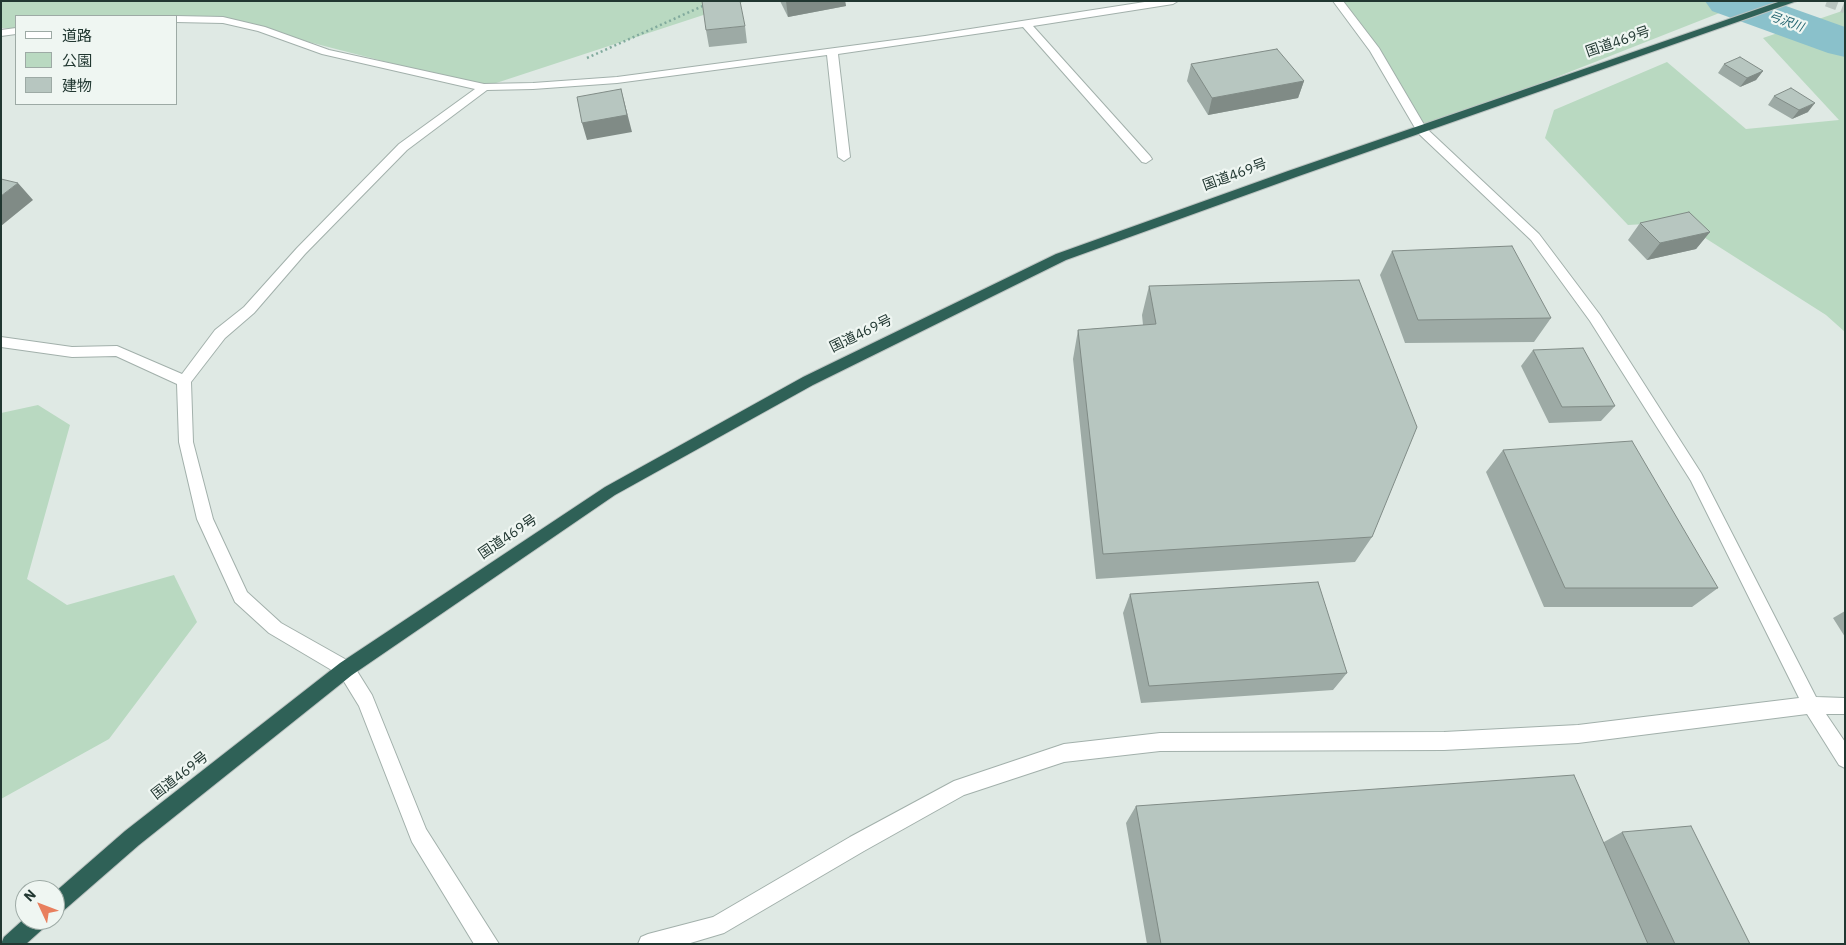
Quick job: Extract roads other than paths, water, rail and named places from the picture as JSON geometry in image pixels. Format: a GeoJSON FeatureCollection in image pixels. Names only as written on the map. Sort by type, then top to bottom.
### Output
{"type":"FeatureCollection","features":[{"type":"Feature","properties":{"kind":"highway","name":"国道469号"},"geometry":{"type":"LineString","coordinates":[[65,897],[132,838],[346,669],[610,491],[808,381],[1061,257],[1292,174],[1792,1]]}},
{"type":"Feature","properties":{"kind":"highway"},"geometry":{"type":"LineString","coordinates":[[11,944],[27,930]]}},
{"type":"Feature","properties":{"kind":"street"},"geometry":{"type":"LineString","coordinates":[[178,19],[223,20],[251,26],[326,52],[484,87],[533,86],[617,80],[832,51],[1173,1]]}},
{"type":"Feature","properties":{"kind":"street"},"geometry":{"type":"LineString","coordinates":[[1338,1],[1375,50],[1422,130],[1535,237],[1595,318],[1696,478],[1811,705],[1845,759]]}},
{"type":"Feature","properties":{"kind":"street"},"geometry":{"type":"LineString","coordinates":[[1025,23],[1146,160]]}},
{"type":"Feature","properties":{"kind":"street"},"geometry":{"type":"LineString","coordinates":[[1,33],[15,31]]}},
{"type":"Feature","properties":{"kind":"street"},"geometry":{"type":"LineString","coordinates":[[832,51],[844,157]]}},
{"type":"Feature","properties":{"kind":"street"},"geometry":{"type":"LineString","coordinates":[[484,87],[403,146],[301,251],[249,310],[220,334],[184,381],[186,442],[205,519],[241,597],[275,628],[346,669],[366,701],[419,835],[484,941],[489,944]]}},
{"type":"Feature","properties":{"kind":"street"},"geometry":{"type":"LineString","coordinates":[[1,342],[72,352],[117,351],[184,381]]}},
{"type":"Feature","properties":{"kind":"street"},"geometry":{"type":"LineString","coordinates":[[648,944],[717,926],[857,844],[960,787],[1064,752],[1160,742],[1444,741],[1578,734],[1811,705],[1845,706]]}},
{"type":"Feature","properties":{"kind":"waterway","name":"弓沢川"},"geometry":{"type":"LineString","coordinates":[[1728,1],[1845,43]]}},
{"type":"Feature","properties":{"kind":"tunnel"},"geometry":{"type":"LineString","coordinates":[[1827,1],[1845,8]]}}]}
